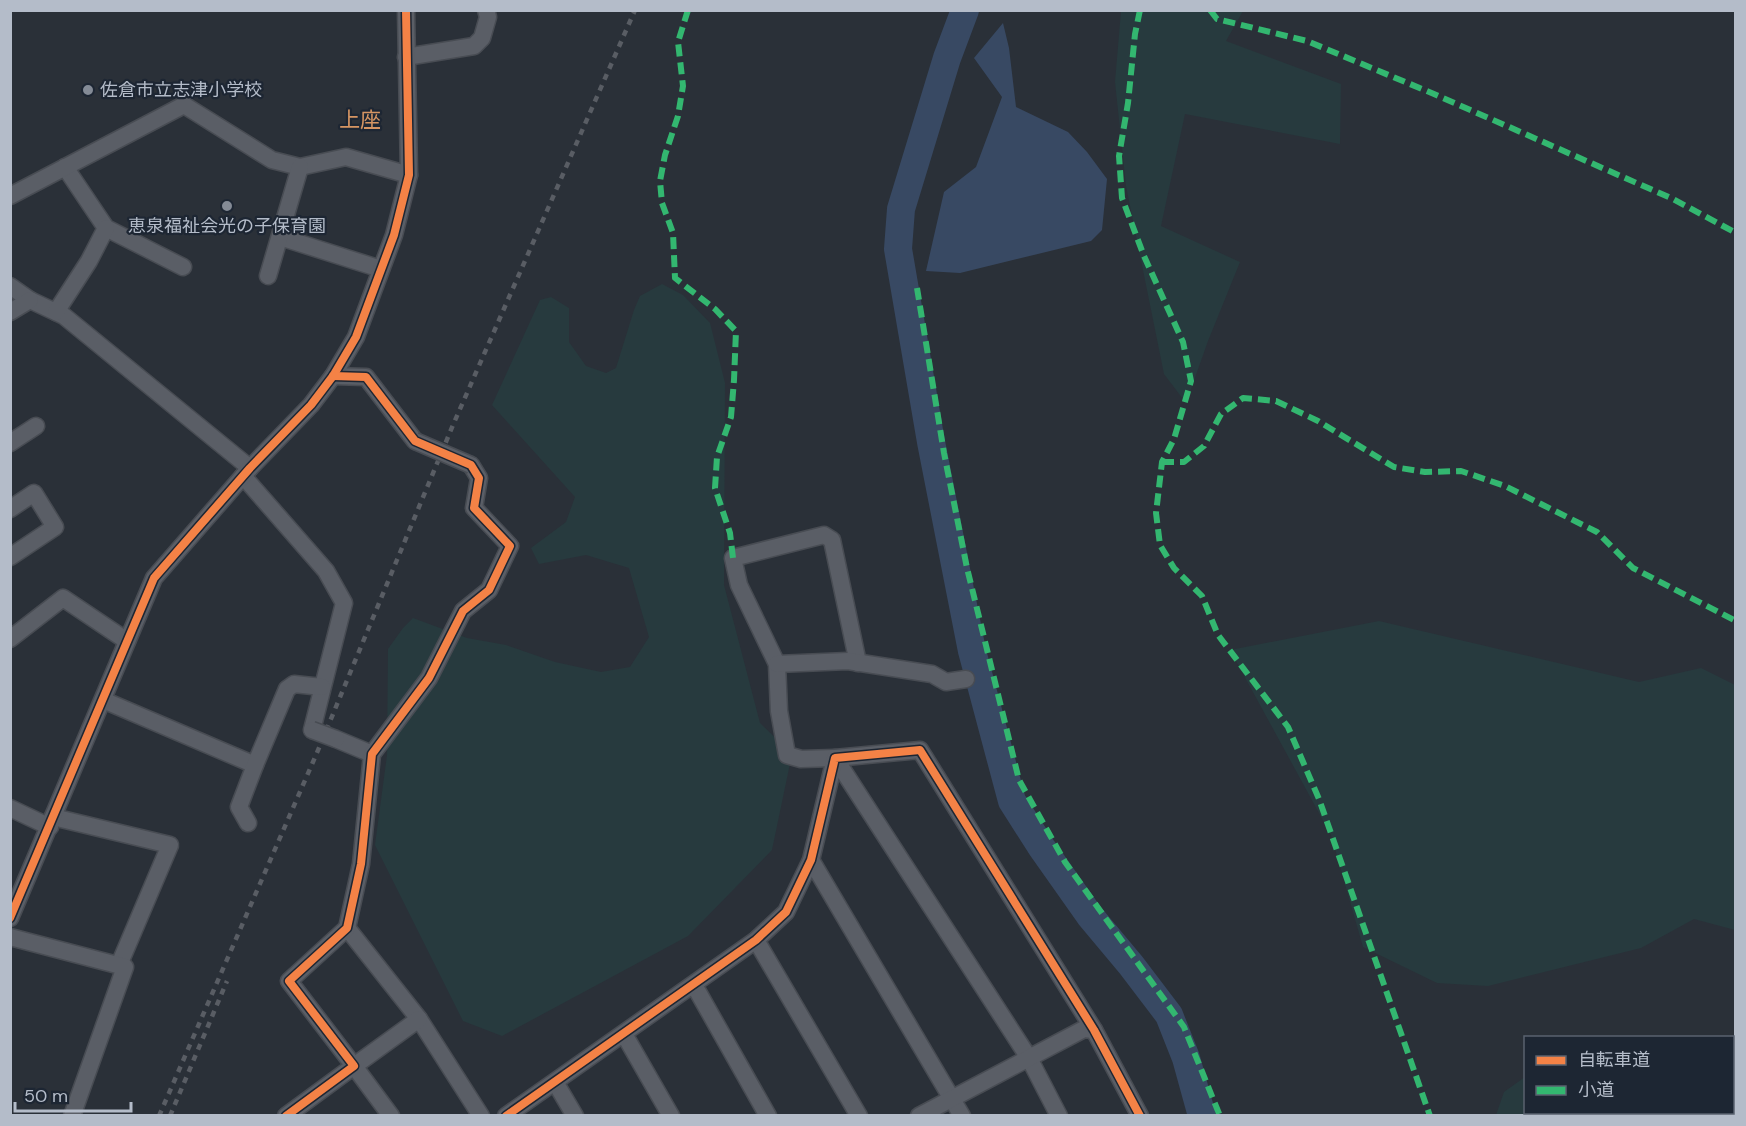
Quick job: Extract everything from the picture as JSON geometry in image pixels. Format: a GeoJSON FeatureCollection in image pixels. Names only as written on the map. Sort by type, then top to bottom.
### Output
{"type":"FeatureCollection","features":[{"type":"Feature","properties":{"kind":"street"},"geometry":{"type":"LineString","coordinates":[[10,918],[16,894],[51,822],[154,578],[246,472],[311,405],[333,376],[356,337],[394,236],[409,175],[406,10]]}},
{"type":"Feature","properties":{"kind":"street"},"geometry":{"type":"LineString","coordinates":[[406,57],[474,46],[482,38],[488,17],[486,10]]}},
{"type":"Feature","properties":{"kind":"street"},"geometry":{"type":"LineString","coordinates":[[10,196],[184,105],[272,160],[300,167],[346,157],[409,175]]}},
{"type":"Feature","properties":{"kind":"street"},"geometry":{"type":"LineString","coordinates":[[65,167],[106,228],[183,267]]}},
{"type":"Feature","properties":{"kind":"street"},"geometry":{"type":"LineString","coordinates":[[268,276],[300,167]]}},
{"type":"Feature","properties":{"kind":"street"},"geometry":{"type":"LineString","coordinates":[[56,312],[89,261],[106,228]]}},
{"type":"Feature","properties":{"kind":"street"},"geometry":{"type":"LineString","coordinates":[[280,237],[381,269]]}},
{"type":"Feature","properties":{"kind":"street"},"geometry":{"type":"LineString","coordinates":[[10,286],[30,300],[64,316],[246,472],[327,571],[344,603],[312,730],[372,754]]}},
{"type":"Feature","properties":{"kind":"street"},"geometry":{"type":"LineString","coordinates":[[10,312],[30,300]]}},
{"type":"Feature","properties":{"kind":"street"},"geometry":{"type":"LineString","coordinates":[[333,376],[366,377],[415,441],[471,465],[479,478],[474,508],[510,546],[489,590],[463,611],[429,678],[372,754],[361,864],[347,928],[289,981],[391,1116]]}},
{"type":"Feature","properties":{"kind":"street"},"geometry":{"type":"LineString","coordinates":[[10,443],[36,426]]}},
{"type":"Feature","properties":{"kind":"street"},"geometry":{"type":"LineString","coordinates":[[10,509],[34,493],[55,527],[10,557]]}},
{"type":"Feature","properties":{"kind":"street"},"geometry":{"type":"LineString","coordinates":[[858,663],[832,540],[824,536],[733,558],[739,585],[777,663],[779,711],[787,755],[801,759],[835,758],[920,750],[1094,1030],[1140,1116]]}},
{"type":"Feature","properties":{"kind":"street"},"geometry":{"type":"LineString","coordinates":[[10,639],[63,598],[128,641]]}},
{"type":"Feature","properties":{"kind":"street"},"geometry":{"type":"LineString","coordinates":[[777,663],[848,661],[932,674],[946,682],[966,679]]}},
{"type":"Feature","properties":{"kind":"street"},"geometry":{"type":"LineString","coordinates":[[248,823],[239,807],[287,689],[294,684],[322,687]]}},
{"type":"Feature","properties":{"kind":"street"},"geometry":{"type":"LineString","coordinates":[[103,700],[255,765]]}},
{"type":"Feature","properties":{"kind":"street"},"geometry":{"type":"LineString","coordinates":[[506,1116],[756,940],[786,912],[811,860],[835,758]]}},
{"type":"Feature","properties":{"kind":"street"},"geometry":{"type":"LineString","coordinates":[[835,758],[1029,1058],[1059,1116]]}},
{"type":"Feature","properties":{"kind":"street"},"geometry":{"type":"LineString","coordinates":[[10,808],[51,822],[170,845],[119,965]]}},
{"type":"Feature","properties":{"kind":"street"},"geometry":{"type":"LineString","coordinates":[[811,860],[962,1116]]}},
{"type":"Feature","properties":{"kind":"street"},"geometry":{"type":"LineString","coordinates":[[347,928],[419,1018],[481,1116]]}},
{"type":"Feature","properties":{"kind":"street"},"geometry":{"type":"LineString","coordinates":[[10,937],[125,967],[72,1116]]}},
{"type":"Feature","properties":{"kind":"street"},"geometry":{"type":"LineString","coordinates":[[756,940],[859,1116]]}},
{"type":"Feature","properties":{"kind":"street"},"geometry":{"type":"LineString","coordinates":[[694,985],[768,1116]]}},
{"type":"Feature","properties":{"kind":"street"},"geometry":{"type":"LineString","coordinates":[[286,1116],[419,1018]]}},
{"type":"Feature","properties":{"kind":"street"},"geometry":{"type":"LineString","coordinates":[[919,1116],[1084,1029],[1094,1030]]}},
{"type":"Feature","properties":{"kind":"street"},"geometry":{"type":"LineString","coordinates":[[624,1034],[671,1116]]}},
{"type":"Feature","properties":{"kind":"street"},"geometry":{"type":"LineString","coordinates":[[555,1082],[575,1116]]}},
{"type":"Feature","properties":{"kind":"green space"},"geometry":{"type":"Polygon","coordinates":[[[1121,11],[1243,11],[1226,41],[1341,84],[1340,144],[1185,114],[1161,226],[1240,262],[1186,403],[1164,374],[1126,186],[1115,82],[1121,11]]]}},
{"type":"Feature","properties":{"kind":"green space"},"geometry":{"type":"Polygon","coordinates":[[[662,284],[683,295],[710,323],[725,383],[724,585],[760,723],[792,754],[772,850],[688,936],[502,1036],[463,1021],[375,845],[387,755],[388,649],[413,618],[467,638],[506,645],[555,662],[601,672],[630,667],[649,637],[629,568],[586,555],[539,564],[531,548],[566,522],[575,497],[492,405],[540,300],[551,297],[569,308],[569,342],[586,366],[606,373],[616,368],[640,296],[662,284]]]}},
{"type":"Feature","properties":{"kind":"green space"},"geometry":{"type":"Polygon","coordinates":[[[1379,621],[1639,682],[1701,668],[1735,685],[1735,930],[1694,919],[1641,948],[1488,986],[1437,983],[1363,947],[1331,835],[1230,650],[1379,621]]]}},
{"type":"Feature","properties":{"kind":"green space"},"geometry":{"type":"Polygon","coordinates":[[[1735,1068],[1735,1115],[1496,1115],[1504,1092],[1524,1078],[1524,1114],[1734,1114],[1735,1068]]]}},
{"type":"Feature","properties":{"kind":"water"},"geometry":{"type":"Polygon","coordinates":[[[1003,23],[1009,48],[1016,107],[1068,132],[1087,152],[1107,179],[1102,230],[1091,241],[960,273],[926,271],[944,192],[976,167],[1002,97],[974,58],[1003,23]]]}},
{"type":"Feature","properties":{"kind":"waterway"},"geometry":{"type":"LineString","coordinates":[[965,10],[947,58],[901,209],[898,249],[931,442],[972,651],[1012,801],[1090,916],[1169,1015],[1186,1058],[1202,1116]]}},
{"type":"Feature","properties":{"kind":"railway"},"geometry":{"type":"LineString","coordinates":[[159,1116],[316,755],[453,425],[635,10]]}},
{"type":"Feature","properties":{"kind":"railway"},"geometry":{"type":"LineString","coordinates":[[170,1116],[227,981]]}},
{"type":"Feature","properties":{"kind":"marked path"},"geometry":{"type":"LineString","coordinates":[[688,10],[678,42],[683,86],[678,116],[665,155],[660,181],[662,203],[673,233],[675,278],[715,309],[736,331],[731,417],[717,457],[715,488],[730,533],[733,558]]}},
{"type":"Feature","properties":{"kind":"marked path"},"geometry":{"type":"LineString","coordinates":[[1140,10],[1119,156],[1122,198],[1144,256],[1183,342],[1191,381],[1174,439],[1162,462],[1156,513],[1160,545],[1174,568],[1202,596],[1218,635],[1288,727],[1319,799],[1430,1116]]}},
{"type":"Feature","properties":{"kind":"marked path"},"geometry":{"type":"LineString","coordinates":[[1210,10],[1217,19],[1307,41],[1434,94],[1673,199],[1736,233]]}},
{"type":"Feature","properties":{"kind":"marked path"},"geometry":{"type":"LineString","coordinates":[[917,288],[944,453],[967,568],[1019,780],[1065,862],[1184,1027],[1220,1116]]}},
{"type":"Feature","properties":{"kind":"marked path"},"geometry":{"type":"LineString","coordinates":[[1162,462],[1184,462],[1204,446],[1221,414],[1243,398],[1276,401],[1318,421],[1394,467],[1425,472],[1461,471],[1505,486],[1597,532],[1633,568],[1736,621]]}},
{"type":"Feature","properties":{"kind":"cycle path"},"geometry":{"type":"LineString","coordinates":[[10,918],[154,578],[250,468],[311,405],[333,376],[356,337],[394,235],[409,175],[406,10]]}},
{"type":"Feature","properties":{"kind":"cycle path"},"geometry":{"type":"LineString","coordinates":[[286,1116],[354,1066],[289,981],[347,928],[361,864],[372,754],[429,678],[463,611],[489,590],[510,546],[474,508],[479,478],[471,465],[415,441],[366,377],[333,376]]}},
{"type":"Feature","properties":{"kind":"cycle path"},"geometry":{"type":"LineString","coordinates":[[506,1116],[756,940],[786,912],[811,860],[835,758],[920,750],[1094,1030],[1140,1116]]}},
{"type":"Feature","properties":{"kind":"place","name":"佐倉市立志津小学校"},"geometry":{"type":"Point","coordinates":[88,90]}},
{"type":"Feature","properties":{"kind":"place","name":"恵泉福祉会光の子保育園"},"geometry":{"type":"Point","coordinates":[227,206]}},
{"type":"Feature","properties":{"kind":"district","name":"上座"},"geometry":{"type":"Point","coordinates":[360,120]}}]}
